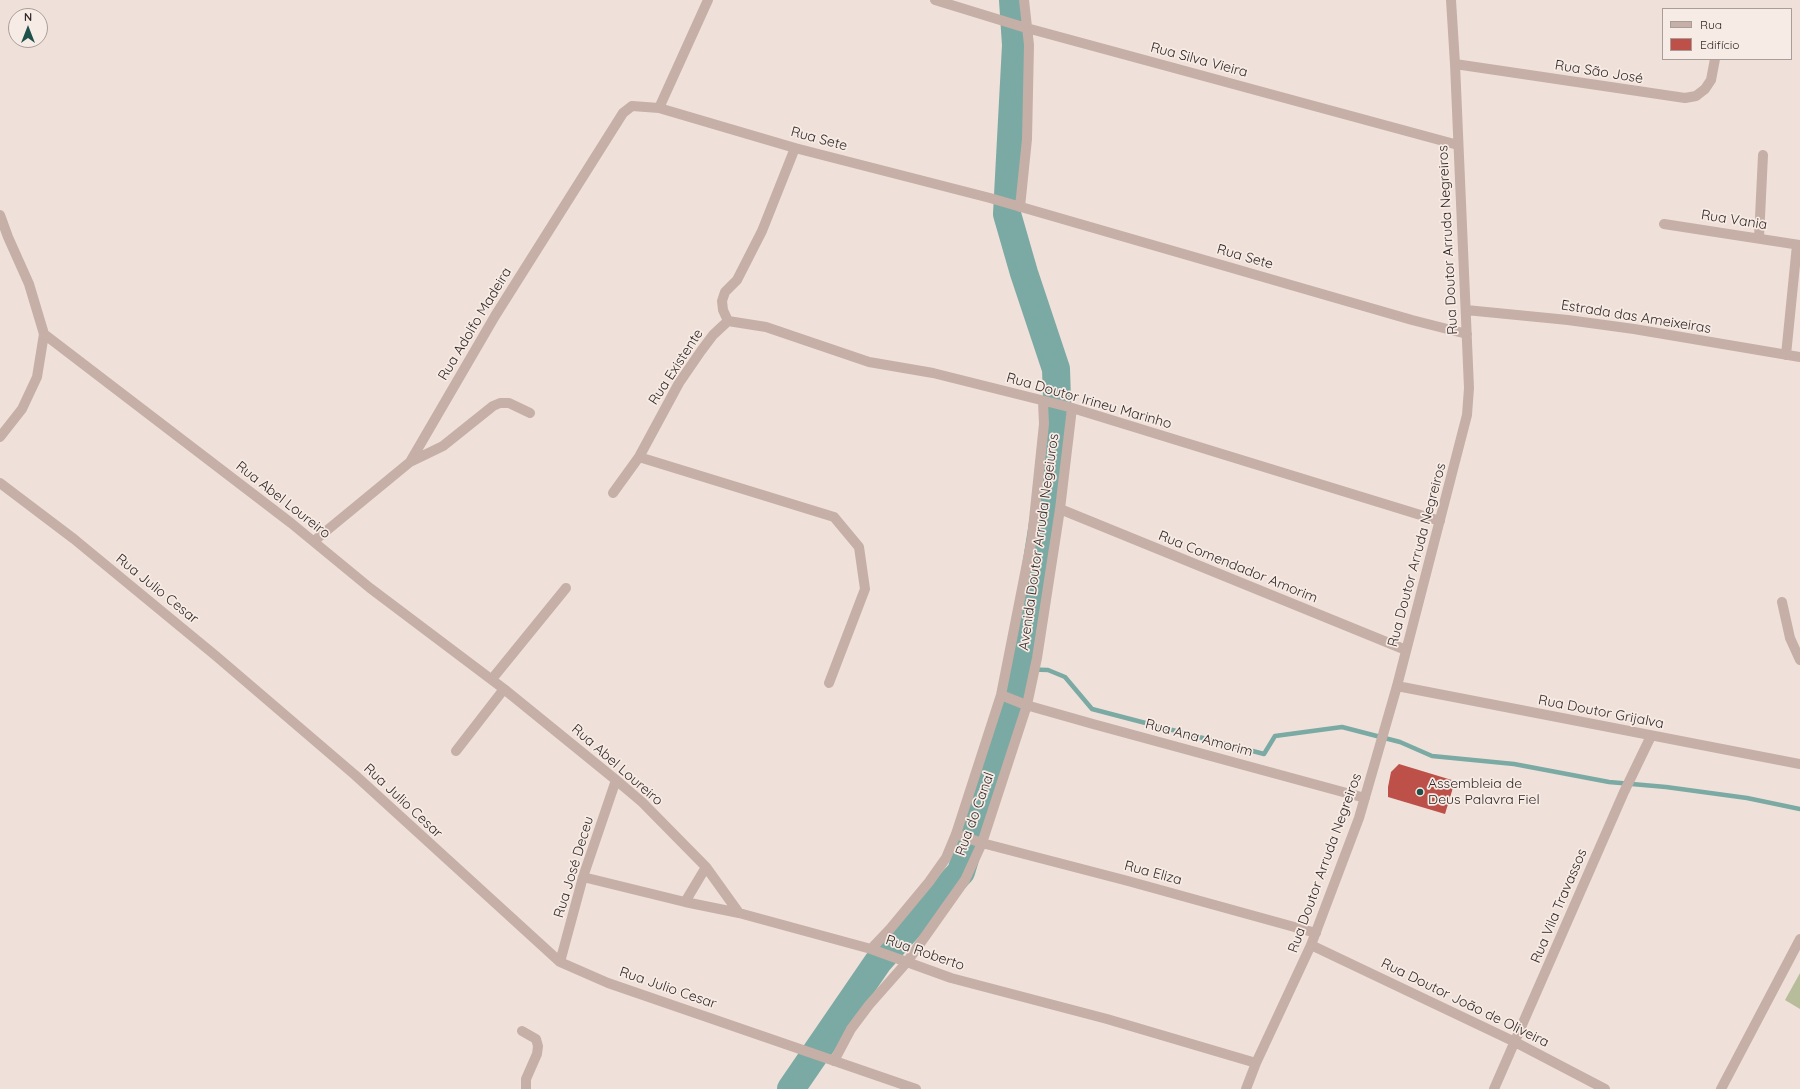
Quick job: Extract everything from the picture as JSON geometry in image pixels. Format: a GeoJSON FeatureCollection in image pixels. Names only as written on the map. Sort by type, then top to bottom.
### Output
{"type":"FeatureCollection","features":[{"type":"Feature","properties":{"kind":"street"},"geometry":{"type":"LineString","coordinates":[[659,108],[708,0]]}},
{"type":"Feature","properties":{"kind":"street","name":"Rua Silva Vieira"},"geometry":{"type":"LineString","coordinates":[[934,0],[1025,28],[1458,145]]}},
{"type":"Feature","properties":{"kind":"street"},"geometry":{"type":"LineString","coordinates":[[1018,206],[1027,139],[1028,45],[1025,28],[1024,0]]}},
{"type":"Feature","properties":{"kind":"street","name":"Rua Doutor Arruda Negreiros"},"geometry":{"type":"LineString","coordinates":[[1246,1089],[1256,1063],[1316,933],[1365,798],[1397,686],[1467,415],[1469,388],[1467,334],[1458,145],[1456,64],[1451,0]]}},
{"type":"Feature","properties":{"kind":"street","name":"Rua São José"},"geometry":{"type":"LineString","coordinates":[[1456,64],[1685,98],[1696,96],[1705,89],[1711,80],[1715,60]]}},
{"type":"Feature","properties":{"kind":"street","name":"Rua Adolfo Madeira"},"geometry":{"type":"LineString","coordinates":[[314,541],[410,462],[495,316],[623,113],[632,106],[641,106]]}},
{"type":"Feature","properties":{"kind":"street","name":"Rua Sete"},"geometry":{"type":"LineString","coordinates":[[641,106],[659,108],[795,148],[990,198],[1412,320],[1467,334]]}},
{"type":"Feature","properties":{"kind":"street"},"geometry":{"type":"LineString","coordinates":[[728,322],[723,310],[722,301],[724,292],[737,280],[762,232],[795,148]]}},
{"type":"Feature","properties":{"kind":"street"},"geometry":{"type":"LineString","coordinates":[[1759,238],[1763,155]]}},
{"type":"Feature","properties":{"kind":"street"},"geometry":{"type":"LineString","coordinates":[[0,215],[4,239],[29,284],[44,334],[37,377],[22,409],[0,437]]}},
{"type":"Feature","properties":{"kind":"street","name":"Rua Vania"},"geometry":{"type":"LineString","coordinates":[[1664,224],[1798,245]]}},
{"type":"Feature","properties":{"kind":"street"},"geometry":{"type":"LineString","coordinates":[[1786,355],[1798,245]]}},
{"type":"Feature","properties":{"kind":"street","name":"Estrada das Ameixeiras"},"geometry":{"type":"LineString","coordinates":[[1466,310],[1568,320],[1634,329],[1800,357]]}},
{"type":"Feature","properties":{"kind":"street","name":"Rua Doutor Irineu Marinho"},"geometry":{"type":"LineString","coordinates":[[728,322],[766,327],[869,362],[933,373],[1071,408],[1440,520]]}},
{"type":"Feature","properties":{"kind":"street","name":"Rua Existente"},"geometry":{"type":"LineString","coordinates":[[613,493],[639,457],[679,383],[696,357],[713,335],[728,322]]}},
{"type":"Feature","properties":{"kind":"street","name":"Rua Abel Loureiro"},"geometry":{"type":"LineString","coordinates":[[44,334],[314,541],[370,588],[492,679],[616,780],[642,802],[706,867],[739,913]]}},
{"type":"Feature","properties":{"kind":"street","name":"Avenida Doutor Arruda Negeiuros"},"geometry":{"type":"LineString","coordinates":[[875,950],[890,929],[929,882],[946,858],[959,835],[1002,696],[1032,538],[1044,424],[1044,401]]}},
{"type":"Feature","properties":{"kind":"street"},"geometry":{"type":"LineString","coordinates":[[410,462],[443,446],[493,406],[500,403],[509,403],[530,413]]}},
{"type":"Feature","properties":{"kind":"street","name":"Avenida Doutor Arruda Negeiuros"},"geometry":{"type":"LineString","coordinates":[[1032,680],[1037,658],[1060,509],[1071,408]]}},
{"type":"Feature","properties":{"kind":"street"},"geometry":{"type":"LineString","coordinates":[[639,457],[834,517],[859,547],[865,589],[829,683]]}},
{"type":"Feature","properties":{"kind":"street","name":"Rua Julio Cesar"},"geometry":{"type":"LineString","coordinates":[[0,483],[74,539],[216,656],[355,775],[560,962],[608,983],[916,1089]]}},
{"type":"Feature","properties":{"kind":"street","name":"Rua Comendador Amorim"},"geometry":{"type":"LineString","coordinates":[[1060,509],[1406,650]]}},
{"type":"Feature","properties":{"kind":"street"},"geometry":{"type":"LineString","coordinates":[[492,679],[566,588]]}},
{"type":"Feature","properties":{"kind":"street"},"geometry":{"type":"LineString","coordinates":[[1782,602],[1790,638],[1800,660]]}},
{"type":"Feature","properties":{"kind":"street","name":"Rua do Canal"},"geometry":{"type":"LineString","coordinates":[[832,1060],[851,1029],[905,962],[965,880],[981,843],[1027,705],[1032,680]]}},
{"type":"Feature","properties":{"kind":"street","name":"Rua Doutor Grijalva"},"geometry":{"type":"LineString","coordinates":[[1397,686],[1800,764]]}},
{"type":"Feature","properties":{"kind":"street"},"geometry":{"type":"LineString","coordinates":[[456,751],[504,689]]}},
{"type":"Feature","properties":{"kind":"street","name":"Rua Ana Amorim"},"geometry":{"type":"LineString","coordinates":[[1002,696],[1027,705],[1365,798]]}},
{"type":"Feature","properties":{"kind":"street","name":"Rua Vila Travassos"},"geometry":{"type":"LineString","coordinates":[[1494,1089],[1634,769],[1651,736]]}},
{"type":"Feature","properties":{"kind":"street","name":"Rua José Deceu"},"geometry":{"type":"LineString","coordinates":[[560,962],[584,876],[616,780]]}},
{"type":"Feature","properties":{"kind":"street","name":"Rua Eliza"},"geometry":{"type":"LineString","coordinates":[[959,835],[981,843],[1128,881],[1316,933]]}},
{"type":"Feature","properties":{"kind":"street"},"geometry":{"type":"LineString","coordinates":[[685,902],[706,867]]}},
{"type":"Feature","properties":{"kind":"street","name":"Rua Roberto"},"geometry":{"type":"LineString","coordinates":[[584,876],[685,902],[739,913],[875,950],[951,978],[1107,1019],[1256,1063]]}},
{"type":"Feature","properties":{"kind":"street"},"geometry":{"type":"LineString","coordinates":[[1721,1089],[1800,939]]}},
{"type":"Feature","properties":{"kind":"street","name":"Rua Doutor João de Oliveira"},"geometry":{"type":"LineString","coordinates":[[1311,945],[1515,1042],[1605,1089]]}},
{"type":"Feature","properties":{"kind":"street"},"geometry":{"type":"LineString","coordinates":[[522,1031],[536,1039],[538,1046],[537,1054],[526,1080],[526,1089]]}},
{"type":"Feature","properties":{"kind":"green space"},"geometry":{"type":"Polygon","coordinates":[[[1800,973],[1800,1009],[1785,1000],[1800,973]]]}},
{"type":"Feature","properties":{"kind":"building","name":"Assembleia de Deus Palavra Fiel"},"geometry":{"type":"Polygon","coordinates":[[[1399,764],[1455,781],[1445,814],[1388,797],[1391,772],[1399,764]]]}},
{"type":"Feature","properties":{"kind":"waterway"},"geometry":{"type":"LineString","coordinates":[[791,1089],[878,962],[961,872],[1008,717],[1021,661],[1058,429],[1056,369],[1024,273],[1007,214],[1016,45],[1013,0]]}},
{"type":"Feature","properties":{"kind":"waterway"},"geometry":{"type":"LineString","coordinates":[[1019,669],[1048,670],[1065,677],[1092,709],[1264,754],[1275,736],[1342,727],[1400,742],[1432,756],[1514,764],[1609,782],[1666,787],[1747,798],[1800,809]]}},
{"type":"Feature","properties":{"kind":"place","name":"Assembleia de Deus Palavra Fiel"},"geometry":{"type":"Point","coordinates":[1420,792]}}]}
